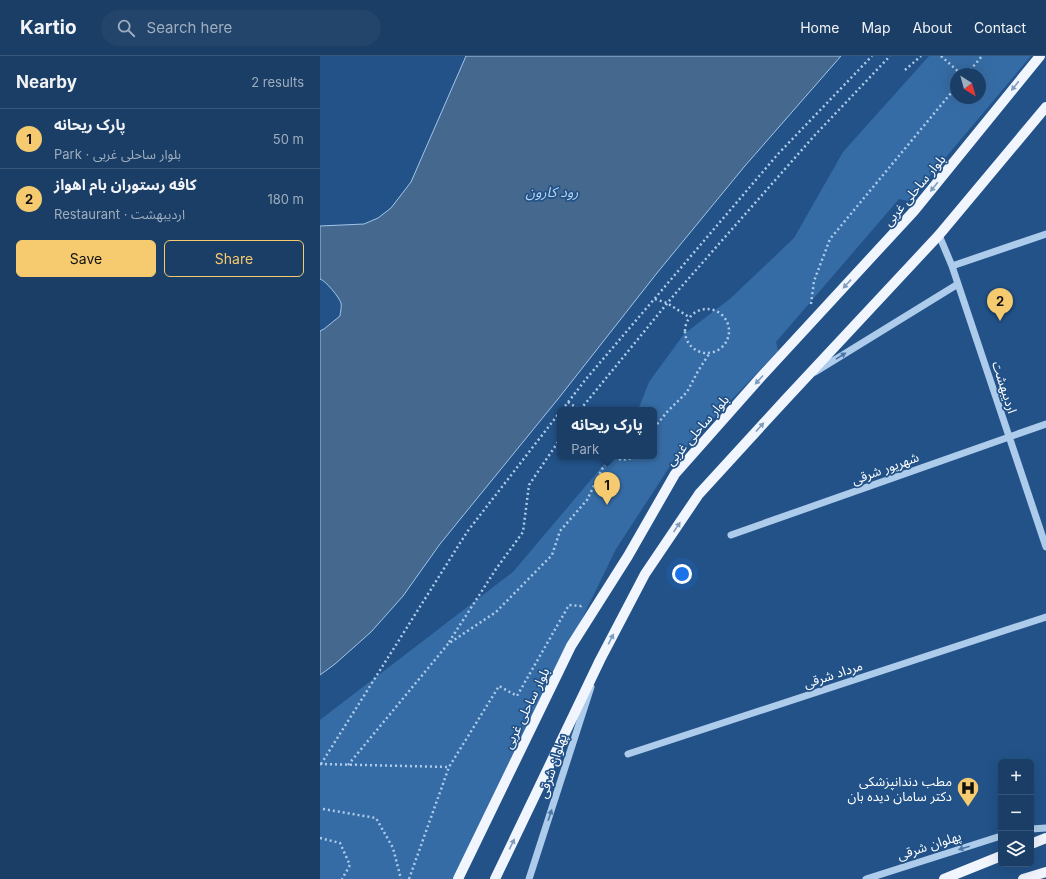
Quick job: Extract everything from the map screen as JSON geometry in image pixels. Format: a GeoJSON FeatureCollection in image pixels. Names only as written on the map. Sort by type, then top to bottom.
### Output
{"type":"FeatureCollection","features":[{"type":"Feature","properties":{"kind":"main road","name":"بلوار ساحلی غربی"},"geometry":{"type":"LineString","coordinates":[[458,879],[571,646],[628,556],[675,474],[760,378],[914,211],[1040,56]]}},
{"type":"Feature","properties":{"kind":"main road"},"geometry":{"type":"LineString","coordinates":[[495,879],[600,660],[645,574],[699,494],[939,235],[1046,107]]}},
{"type":"Feature","properties":{"kind":"main road"},"geometry":{"type":"LineString","coordinates":[[1034,843],[1046,838]]}},
{"type":"Feature","properties":{"kind":"main road"},"geometry":{"type":"LineString","coordinates":[[944,879],[998,857]]}},
{"type":"Feature","properties":{"kind":"main road"},"geometry":{"type":"LineString","coordinates":[[1023,879],[1046,872]]}},
{"type":"Feature","properties":{"kind":"street"},"geometry":{"type":"LineString","coordinates":[[952,266],[1046,234]]}},
{"type":"Feature","properties":{"kind":"street","name":"اردیبهشت"},"geometry":{"type":"LineString","coordinates":[[939,235],[952,266],[1046,547]]}},
{"type":"Feature","properties":{"kind":"street"},"geometry":{"type":"LineString","coordinates":[[808,376],[958,284]]}},
{"type":"Feature","properties":{"kind":"street","name":"شهریور شرقی"},"geometry":{"type":"LineString","coordinates":[[731,535],[1046,424]]}},
{"type":"Feature","properties":{"kind":"street","name":"مرداد شرقی"},"geometry":{"type":"LineString","coordinates":[[628,754],[1046,617]]}},
{"type":"Feature","properties":{"kind":"street","name":"پهلوان شرقی"},"geometry":{"type":"LineString","coordinates":[[530,879],[600,660]]}},
{"type":"Feature","properties":{"kind":"street"},"geometry":{"type":"LineString","coordinates":[[1034,830],[1046,828]]}},
{"type":"Feature","properties":{"kind":"street","name":"پهلوان شرقی"},"geometry":{"type":"LineString","coordinates":[[866,879],[998,837]]}},
{"type":"Feature","properties":{"kind":"path"},"geometry":{"type":"LineString","coordinates":[[564,407],[586,379],[778,154],[872,56]]}},
{"type":"Feature","properties":{"kind":"path"},"geometry":{"type":"LineString","coordinates":[[582,407],[667,303],[815,135],[890,56]]}},
{"type":"Feature","properties":{"kind":"path"},"geometry":{"type":"LineString","coordinates":[[905,70],[921,56]]}},
{"type":"Feature","properties":{"kind":"path"},"geometry":{"type":"LineString","coordinates":[[941,56],[954,68]]}},
{"type":"Feature","properties":{"kind":"path"},"geometry":{"type":"LineString","coordinates":[[972,68],[982,56]]}},
{"type":"Feature","properties":{"kind":"path"},"geometry":{"type":"LineString","coordinates":[[811,304],[814,281],[830,239],[950,94]]}},
{"type":"Feature","properties":{"kind":"path"},"geometry":{"type":"LineString","coordinates":[[655,299],[667,303],[689,317]]}},
{"type":"Feature","properties":{"kind":"path"},"geometry":{"type":"LineString","coordinates":[[657,424],[687,392],[709,354],[721,349],[728,339],[730,326],[724,315],[712,309],[700,310],[689,317],[685,330],[687,342],[696,351],[709,354]]}},
{"type":"Feature","properties":{"kind":"path"},"geometry":{"type":"LineString","coordinates":[[568,402],[576,407]]}},
{"type":"Feature","properties":{"kind":"path"},"geometry":{"type":"LineString","coordinates":[[320,765],[467,532],[557,416]]}},
{"type":"Feature","properties":{"kind":"path"},"geometry":{"type":"LineString","coordinates":[[348,765],[448,644],[496,569],[523,532],[529,485],[557,443]]}},
{"type":"Feature","properties":{"kind":"path"},"geometry":{"type":"LineString","coordinates":[[448,644],[496,612],[552,555],[560,531],[587,500],[602,469],[612,459]]}},
{"type":"Feature","properties":{"kind":"path"},"geometry":{"type":"LineString","coordinates":[[409,879],[449,767],[499,686],[517,696],[569,605],[581,606],[586,600]]}},
{"type":"Feature","properties":{"kind":"path"},"geometry":{"type":"LineString","coordinates":[[320,765],[449,767]]}},
{"type":"Feature","properties":{"kind":"path"},"geometry":{"type":"LineString","coordinates":[[323,809],[376,818],[393,848],[401,879]]}},
{"type":"Feature","properties":{"kind":"path"},"geometry":{"type":"LineString","coordinates":[[320,838],[340,843],[350,865],[342,879]]}},
{"type":"Feature","properties":{"kind":"shaded area"},"geometry":{"type":"Polygon","coordinates":[[[929,56],[1031,56],[909,201],[899,199],[776,342],[778,351],[674,460],[616,549],[455,879],[320,879],[320,720],[513,572],[608,459],[657,459],[657,407],[639,407],[649,382],[684,334],[731,298],[794,238],[843,152],[929,56]]]}},
{"type":"Feature","properties":{"kind":"water","name":"رود کارون"},"geometry":{"type":"Polygon","coordinates":[[[466,56],[841,56],[744,167],[657,273],[558,399],[440,544],[403,596],[371,632],[335,664],[320,675],[320,331],[340,316],[341,303],[335,293],[323,280],[320,279],[320,226],[364,224],[378,218],[391,208],[411,182],[466,56]]]}},
{"type":"Feature","properties":{"kind":"place","name":"کافه رستوران بام اهواز"},"geometry":{"type":"Point","coordinates":[1000,321]}},
{"type":"Feature","properties":{"kind":"place","name":"پارک ریحانه"},"geometry":{"type":"Point","coordinates":[607,505]}},
{"type":"Feature","properties":{"kind":"place","name":"مطب دندانپزشکی دکتر سامان دیده بان"},"geometry":{"type":"Point","coordinates":[968,808]}}]}
